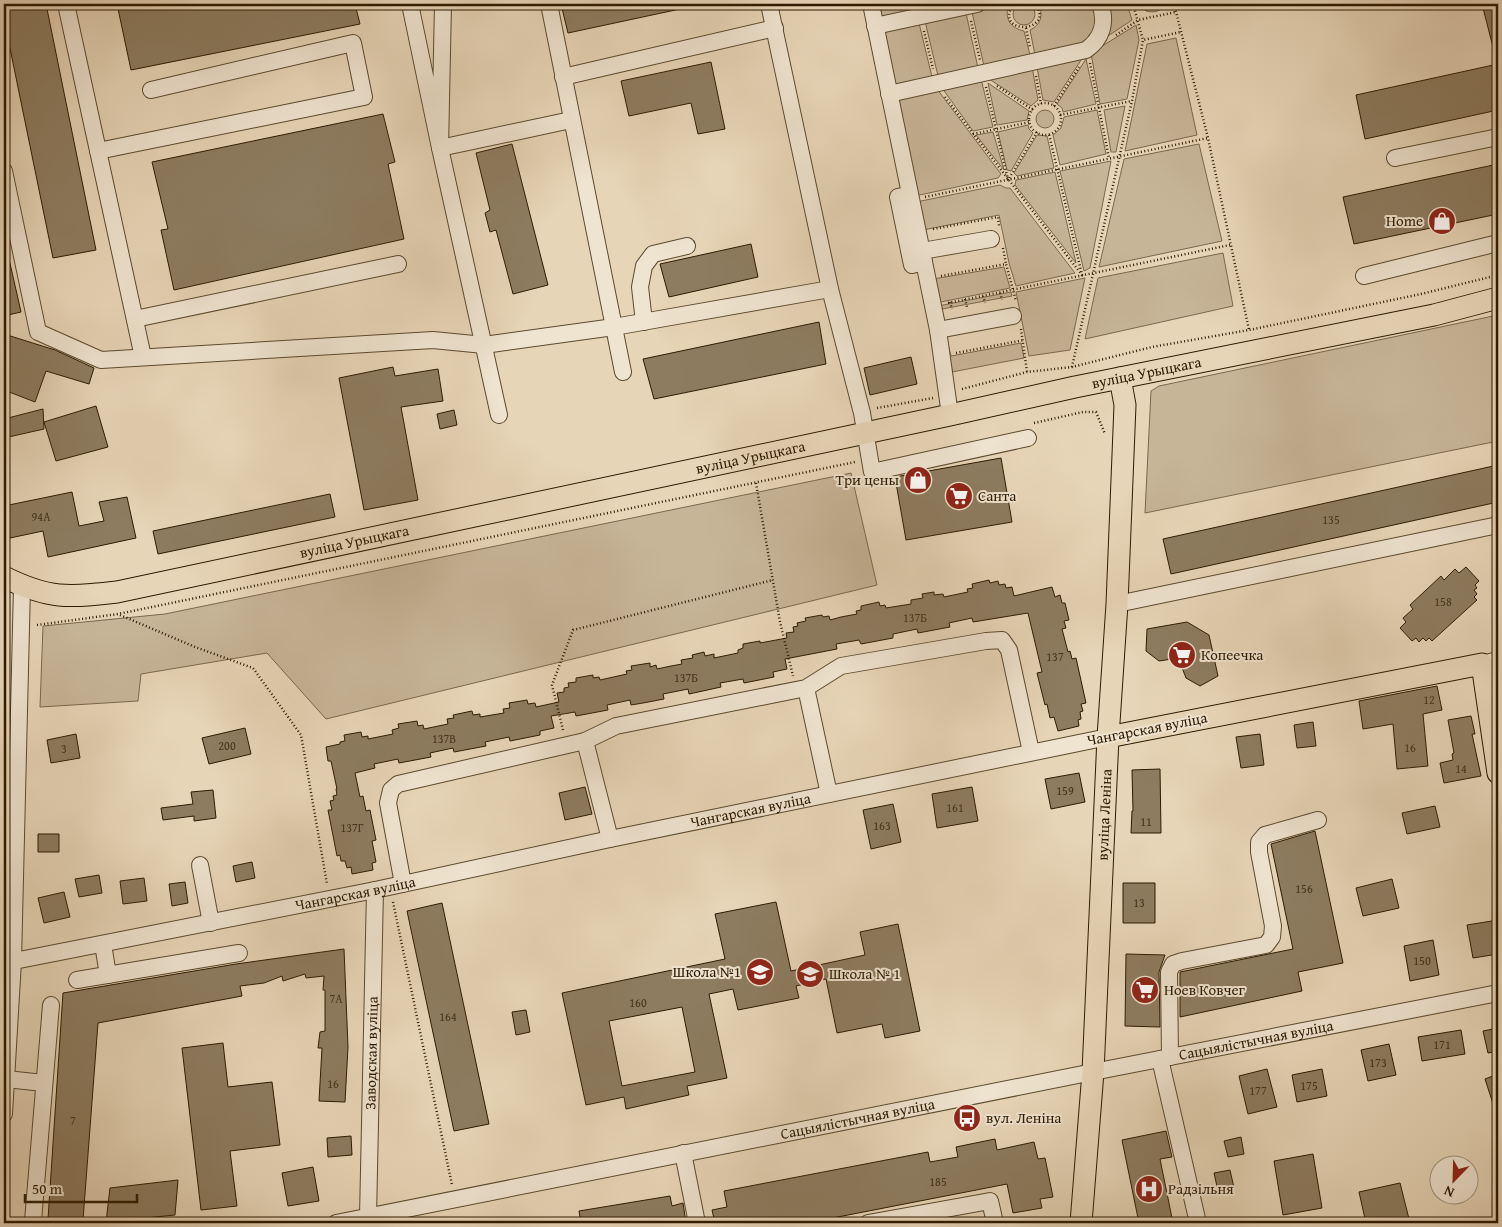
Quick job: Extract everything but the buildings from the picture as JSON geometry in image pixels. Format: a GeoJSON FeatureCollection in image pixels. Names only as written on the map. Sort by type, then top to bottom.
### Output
{"type":"FeatureCollection","features":[{"type":"Feature","properties":{"kind":"main road","name":"вуліца Урыцкага"},"geometry":{"type":"LineString","coordinates":[[13,581],[49,595],[78,597],[117,592],[863,423],[949,405],[1075,387],[1434,314],[1498,298]]}},
{"type":"Feature","properties":{"kind":"main road","name":"вуліца Леніна"},"geometry":{"type":"LineString","coordinates":[[1081,1223],[1093,1072],[1108,737],[1117,604],[1125,405],[1120,378]]}},
{"type":"Feature","properties":{"kind":"main road","name":"Чангарская вуліца"},"geometry":{"type":"LineString","coordinates":[[1108,737],[1490,662]]}},
{"type":"Feature","properties":{"kind":"main road"},"geometry":{"type":"LineString","coordinates":[[1490,662],[1498,773]]}},
{"type":"Feature","properties":{"kind":"street"},"geometry":{"type":"LineString","coordinates":[[66,4],[143,357]]}},
{"type":"Feature","properties":{"kind":"street"},"geometry":{"type":"LineString","coordinates":[[410,4],[499,415]]}},
{"type":"Feature","properties":{"kind":"street"},"geometry":{"type":"LineString","coordinates":[[440,148],[443,4]]}},
{"type":"Feature","properties":{"kind":"street"},"geometry":{"type":"LineString","coordinates":[[549,4],[623,372]]}},
{"type":"Feature","properties":{"kind":"street"},"geometry":{"type":"LineString","coordinates":[[769,4],[830,289],[863,423],[872,472],[1028,438]]}},
{"type":"Feature","properties":{"kind":"street"},"geometry":{"type":"LineString","coordinates":[[871,4],[911,198],[898,197],[912,265],[925,254],[998,237]]}},
{"type":"Feature","properties":{"kind":"street"},"geometry":{"type":"LineString","coordinates":[[889,91],[983,75],[1088,50],[1097,40],[1103,26],[1104,17],[1100,4]]}},
{"type":"Feature","properties":{"kind":"street"},"geometry":{"type":"LineString","coordinates":[[875,26],[971,5]]}},
{"type":"Feature","properties":{"kind":"street"},"geometry":{"type":"LineString","coordinates":[[563,77],[775,28]]}},
{"type":"Feature","properties":{"kind":"street"},"geometry":{"type":"LineString","coordinates":[[98,151],[364,97],[353,43],[151,90]]}},
{"type":"Feature","properties":{"kind":"street"},"geometry":{"type":"LineString","coordinates":[[440,148],[571,120]]}},
{"type":"Feature","properties":{"kind":"street"},"geometry":{"type":"LineString","coordinates":[[1395,158],[1498,137]]}},
{"type":"Feature","properties":{"kind":"street"},"geometry":{"type":"LineString","coordinates":[[4,171],[38,332],[101,360],[433,340],[484,345],[614,327],[830,289]]}},
{"type":"Feature","properties":{"kind":"street"},"geometry":{"type":"LineString","coordinates":[[1364,276],[1498,243]]}},
{"type":"Feature","properties":{"kind":"street"},"geometry":{"type":"LineString","coordinates":[[644,322],[640,287],[644,266],[653,254],[687,246]]}},
{"type":"Feature","properties":{"kind":"street"},"geometry":{"type":"LineString","coordinates":[[925,254],[949,405]]}},
{"type":"Feature","properties":{"kind":"street"},"geometry":{"type":"LineString","coordinates":[[135,319],[398,264]]}},
{"type":"Feature","properties":{"kind":"street"},"geometry":{"type":"LineString","coordinates":[[938,330],[1017,316]]}},
{"type":"Feature","properties":{"kind":"street"},"geometry":{"type":"LineString","coordinates":[[1117,604],[1498,525]]}},
{"type":"Feature","properties":{"kind":"street"},"geometry":{"type":"LineString","coordinates":[[4,1114],[21,627],[13,581]]}},
{"type":"Feature","properties":{"kind":"street"},"geometry":{"type":"LineString","coordinates":[[403,884],[388,803],[391,790],[398,784],[585,741],[616,726],[801,689],[841,666],[986,641],[1002,640],[1009,650],[1030,752]]}},
{"type":"Feature","properties":{"kind":"street"},"geometry":{"type":"LineString","coordinates":[[801,689],[829,794]]}},
{"type":"Feature","properties":{"kind":"street","name":"Чангарская вуліца"},"geometry":{"type":"LineString","coordinates":[[8,962],[375,890],[610,839],[1108,737]]}},
{"type":"Feature","properties":{"kind":"street"},"geometry":{"type":"LineString","coordinates":[[585,741],[610,839]]}},
{"type":"Feature","properties":{"kind":"street"},"geometry":{"type":"LineString","coordinates":[[1198,1223],[1165,1058],[1169,972],[1173,964],[1266,945],[1272,937],[1273,926],[1259,842],[1265,835],[1318,820]]}},
{"type":"Feature","properties":{"kind":"street"},"geometry":{"type":"LineString","coordinates":[[200,865],[211,923]]}},
{"type":"Feature","properties":{"kind":"street","name":"Заводская вуліца"},"geometry":{"type":"LineString","coordinates":[[368,1217],[375,890]]}},
{"type":"Feature","properties":{"kind":"street"},"geometry":{"type":"LineString","coordinates":[[104,944],[108,975]]}},
{"type":"Feature","properties":{"kind":"street"},"geometry":{"type":"LineString","coordinates":[[77,980],[239,953]]}},
{"type":"Feature","properties":{"kind":"street","name":"Сацыялістычная вуліца"},"geometry":{"type":"LineString","coordinates":[[336,1223],[1498,993]]}},
{"type":"Feature","properties":{"kind":"street"},"geometry":{"type":"LineString","coordinates":[[34,1223],[51,1005]]}},
{"type":"Feature","properties":{"kind":"street"},"geometry":{"type":"LineString","coordinates":[[6,1079],[44,1083]]}},
{"type":"Feature","properties":{"kind":"street"},"geometry":{"type":"LineString","coordinates":[[683,1153],[696,1223]]}},
{"type":"Feature","properties":{"kind":"street"},"geometry":{"type":"LineString","coordinates":[[868,1223],[990,1201],[995,1223]]}},
{"type":"Feature","properties":{"kind":"path"},"geometry":{"type":"LineString","coordinates":[[1011,4],[1009,13],[1013,24],[1018,28],[1026,28],[1034,24],[1038,19],[1039,14],[1035,4]]}},
{"type":"Feature","properties":{"kind":"path"},"geometry":{"type":"LineString","coordinates":[[1072,367],[1132,101],[1143,40],[1133,4]]}},
{"type":"Feature","properties":{"kind":"path"},"geometry":{"type":"LineString","coordinates":[[1174,4],[1208,138],[1249,330]]}},
{"type":"Feature","properties":{"kind":"path"},"geometry":{"type":"LineString","coordinates":[[971,5],[968,9],[1008,180]]}},
{"type":"Feature","properties":{"kind":"path"},"geometry":{"type":"LineString","coordinates":[[1138,20],[1176,12]]}},
{"type":"Feature","properties":{"kind":"path"},"geometry":{"type":"LineString","coordinates":[[924,28],[938,86],[1082,275]]}},
{"type":"Feature","properties":{"kind":"path"},"geometry":{"type":"LineString","coordinates":[[1143,40],[1181,32]]}},
{"type":"Feature","properties":{"kind":"path"},"geometry":{"type":"LineString","coordinates":[[1054,106],[1088,50]]}},
{"type":"Feature","properties":{"kind":"path"},"geometry":{"type":"LineString","coordinates":[[1088,50],[1109,158]]}},
{"type":"Feature","properties":{"kind":"path"},"geometry":{"type":"LineString","coordinates":[[983,75],[1032,110]]}},
{"type":"Feature","properties":{"kind":"path"},"geometry":{"type":"LineString","coordinates":[[1060,115],[1132,101]]}},
{"type":"Feature","properties":{"kind":"path"},"geometry":{"type":"LineString","coordinates":[[1046,103],[1054,106],[1060,115],[1060,125],[1049,134],[1039,134],[1030,122],[1032,110],[1040,104],[1046,103]]}},
{"type":"Feature","properties":{"kind":"path"},"geometry":{"type":"LineString","coordinates":[[973,134],[1030,122]]}},
{"type":"Feature","properties":{"kind":"path"},"geometry":{"type":"LineString","coordinates":[[1008,180],[1037,132]]}},
{"type":"Feature","properties":{"kind":"path"},"geometry":{"type":"LineString","coordinates":[[1049,134],[1082,275]]}},
{"type":"Feature","properties":{"kind":"path"},"geometry":{"type":"LineString","coordinates":[[911,198],[1008,180],[1208,138]]}},
{"type":"Feature","properties":{"kind":"path"},"geometry":{"type":"LineString","coordinates":[[925,254],[925,231],[998,217],[998,237],[1013,290],[1027,372]]}},
{"type":"Feature","properties":{"kind":"path"},"geometry":{"type":"LineString","coordinates":[[933,306],[1230,245]]}},
{"type":"Feature","properties":{"kind":"path"},"geometry":{"type":"LineString","coordinates":[[934,277],[1006,264]]}},
{"type":"Feature","properties":{"kind":"path"},"geometry":{"type":"LineString","coordinates":[[863,423],[876,409],[949,405],[952,392],[1027,372],[1072,367],[1152,346],[1249,330],[1421,294],[1498,275]]}},
{"type":"Feature","properties":{"kind":"path"},"geometry":{"type":"LineString","coordinates":[[1000,292],[1002,300]]}},
{"type":"Feature","properties":{"kind":"path"},"geometry":{"type":"LineString","coordinates":[[983,296],[985,303]]}},
{"type":"Feature","properties":{"kind":"path"},"geometry":{"type":"LineString","coordinates":[[965,299],[967,306]]}},
{"type":"Feature","properties":{"kind":"path"},"geometry":{"type":"LineString","coordinates":[[950,302],[952,309]]}},
{"type":"Feature","properties":{"kind":"path"},"geometry":{"type":"LineString","coordinates":[[1034,423],[1083,412],[1096,412],[1105,433],[1104,443]]}},
{"type":"Feature","properties":{"kind":"path"},"geometry":{"type":"LineString","coordinates":[[21,627],[118,614],[870,459]]}},
{"type":"Feature","properties":{"kind":"path"},"geometry":{"type":"LineString","coordinates":[[756,483],[780,622],[801,689]]}},
{"type":"Feature","properties":{"kind":"path"},"geometry":{"type":"LineString","coordinates":[[567,745],[552,685],[573,630],[773,580]]}},
{"type":"Feature","properties":{"kind":"path"},"geometry":{"type":"LineString","coordinates":[[118,614],[195,647],[253,668],[301,735],[330,899]]}},
{"type":"Feature","properties":{"kind":"path"},"geometry":{"type":"LineString","coordinates":[[392,896],[455,1199]]}},
{"type":"Feature","properties":{"kind":"shaded area"},"geometry":{"type":"Polygon","coordinates":[[[1024,3],[1032,6],[1035,14],[1032,22],[1024,25],[1016,22],[1013,14],[1016,6],[1024,3]]]}},
{"type":"Feature","properties":{"kind":"shaded area"},"geometry":{"type":"Polygon","coordinates":[[[875,4],[950,4],[878,20],[875,4]]]}},
{"type":"Feature","properties":{"kind":"shaded area"},"geometry":{"type":"Polygon","coordinates":[[[1005,4],[1008,7],[1007,16],[1012,26],[1024,31],[1030,55],[984,66],[972,12],[1005,4]]]}},
{"type":"Feature","properties":{"kind":"shaded area"},"geometry":{"type":"Polygon","coordinates":[[[1038,4],[1093,4],[1098,25],[1086,43],[1035,55],[1030,30],[1037,25],[1040,19],[1041,12],[1038,4]]]}},
{"type":"Feature","properties":{"kind":"shaded area"},"geometry":{"type":"Polygon","coordinates":[[[1106,4],[1127,4],[1132,20],[1105,38],[1106,4]]]}},
{"type":"Feature","properties":{"kind":"shaded area"},"geometry":{"type":"Polygon","coordinates":[[[1140,4],[1165,4],[1159,10],[1152,12],[1146,11],[1140,4]]]}},
{"type":"Feature","properties":{"kind":"shaded area"},"geometry":{"type":"Polygon","coordinates":[[[966,13],[978,68],[938,76],[925,21],[966,13]]]}},
{"type":"Feature","properties":{"kind":"shaded area"},"geometry":{"type":"Polygon","coordinates":[[[919,23],[932,77],[892,87],[882,30],[919,23]]]}},
{"type":"Feature","properties":{"kind":"shaded area"},"geometry":{"type":"Polygon","coordinates":[[[1136,25],[1139,40],[1127,99],[1100,104],[1091,53],[1136,25]]]}},
{"type":"Feature","properties":{"kind":"shaded area"},"geometry":{"type":"Polygon","coordinates":[[[1176,38],[1197,135],[1125,151],[1147,44],[1176,38]]]}},
{"type":"Feature","properties":{"kind":"shaded area"},"geometry":{"type":"Polygon","coordinates":[[[1083,57],[1054,102],[1043,100],[1037,67],[1083,57]]]}},
{"type":"Feature","properties":{"kind":"shaded area"},"geometry":{"type":"Polygon","coordinates":[[[1086,59],[1096,104],[1063,112],[1062,108],[1057,104],[1086,59]]]}},
{"type":"Feature","properties":{"kind":"shaded area"},"geometry":{"type":"Polygon","coordinates":[[[1032,67],[1038,100],[1031,106],[989,79],[1032,67]]]}},
{"type":"Feature","properties":{"kind":"shaded area"},"geometry":{"type":"Polygon","coordinates":[[[981,79],[993,127],[973,131],[942,88],[981,79]]]}},
{"type":"Feature","properties":{"kind":"shaded area"},"geometry":{"type":"Polygon","coordinates":[[[988,83],[1029,111],[1027,120],[997,125],[988,83]]]}},
{"type":"Feature","properties":{"kind":"shaded area"},"geometry":{"type":"Polygon","coordinates":[[[937,89],[1001,174],[998,178],[915,196],[894,98],[937,89]]]}},
{"type":"Feature","properties":{"kind":"shaded area"},"geometry":{"type":"Polygon","coordinates":[[[1125,106],[1116,152],[1111,152],[1104,110],[1125,106]]]}},
{"type":"Feature","properties":{"kind":"shaded area"},"geometry":{"type":"Polygon","coordinates":[[[1041,110],[1049,110],[1054,115],[1052,126],[1041,128],[1036,123],[1036,115],[1041,110]]]}},
{"type":"Feature","properties":{"kind":"shaded area"},"geometry":{"type":"Polygon","coordinates":[[[1097,110],[1106,154],[1060,165],[1053,135],[1061,128],[1064,117],[1097,110]]]}},
{"type":"Feature","properties":{"kind":"shaded area"},"geometry":{"type":"Polygon","coordinates":[[[1028,125],[1033,133],[1011,171],[1007,170],[998,132],[1028,125]]]}},
{"type":"Feature","properties":{"kind":"shaded area"},"geometry":{"type":"Polygon","coordinates":[[[993,132],[1004,170],[976,135],[993,132]]]}},
{"type":"Feature","properties":{"kind":"shaded area"},"geometry":{"type":"Polygon","coordinates":[[[1037,135],[1047,136],[1054,168],[1017,176],[1014,173],[1037,135]]]}},
{"type":"Feature","properties":{"kind":"shaded area"},"geometry":{"type":"Polygon","coordinates":[[[1199,144],[1222,241],[1099,267],[1124,159],[1199,144]]]}},
{"type":"Feature","properties":{"kind":"shaded area"},"geometry":{"type":"Polygon","coordinates":[[[1111,161],[1090,268],[1084,271],[1060,171],[1111,161]]]}},
{"type":"Feature","properties":{"kind":"shaded area"},"geometry":{"type":"Polygon","coordinates":[[[1055,172],[1076,263],[1015,185],[1016,180],[1055,172]]]}},
{"type":"Feature","properties":{"kind":"shaded area"},"geometry":{"type":"Polygon","coordinates":[[[1000,185],[1010,188],[1075,273],[1016,286],[999,215],[923,230],[916,202],[1000,185]]]}},
{"type":"Feature","properties":{"kind":"shaded area"},"geometry":{"type":"Polygon","coordinates":[[[1223,253],[1233,306],[1085,339],[1098,278],[1223,253]]]}},
{"type":"Feature","properties":{"kind":"shaded area"},"geometry":{"type":"Polygon","coordinates":[[[1004,267],[1010,288],[936,303],[933,279],[1004,267]]]}},
{"type":"Feature","properties":{"kind":"shaded area"},"geometry":{"type":"Polygon","coordinates":[[[1085,278],[1070,350],[1029,356],[1016,292],[1085,278]]]}},
{"type":"Feature","properties":{"kind":"shaded area"},"geometry":{"type":"Polygon","coordinates":[[[1011,292],[1012,296],[942,309],[944,325],[938,306],[1011,292]]]}},
{"type":"Feature","properties":{"kind":"shaded area"},"geometry":{"type":"Polygon","coordinates":[[[1498,315],[1498,441],[1145,513],[1151,391],[1159,386],[1498,315]]]}},
{"type":"Feature","properties":{"kind":"shaded area"},"geometry":{"type":"Polygon","coordinates":[[[946,337],[951,356],[1021,343],[1024,358],[952,372],[946,337]]]}},
{"type":"Feature","properties":{"kind":"shaded area"},"geometry":{"type":"Polygon","coordinates":[[[851,473],[877,585],[326,719],[267,653],[141,674],[138,701],[40,707],[43,626],[165,614],[851,473]]]}},
{"type":"Feature","properties":{"kind":"place","name":"Home"},"geometry":{"type":"Point","coordinates":[1442,221]}},
{"type":"Feature","properties":{"kind":"place","name":"Три цены"},"geometry":{"type":"Point","coordinates":[918,480]}},
{"type":"Feature","properties":{"kind":"place","name":"Санта"},"geometry":{"type":"Point","coordinates":[959,496]}},
{"type":"Feature","properties":{"kind":"place","name":"Копеечка"},"geometry":{"type":"Point","coordinates":[1182,655]}},
{"type":"Feature","properties":{"kind":"place","name":"Школа №1"},"geometry":{"type":"Point","coordinates":[760,972]}},
{"type":"Feature","properties":{"kind":"place","name":"Школа № 1"},"geometry":{"type":"Point","coordinates":[810,974]}},
{"type":"Feature","properties":{"kind":"place","name":"Ноев Ковчег"},"geometry":{"type":"Point","coordinates":[1145,990]}},
{"type":"Feature","properties":{"kind":"place","name":"вул. Леніна"},"geometry":{"type":"Point","coordinates":[967,1118]}},
{"type":"Feature","properties":{"kind":"place","name":"Радзільня"},"geometry":{"type":"Point","coordinates":[1149,1189]}}]}
